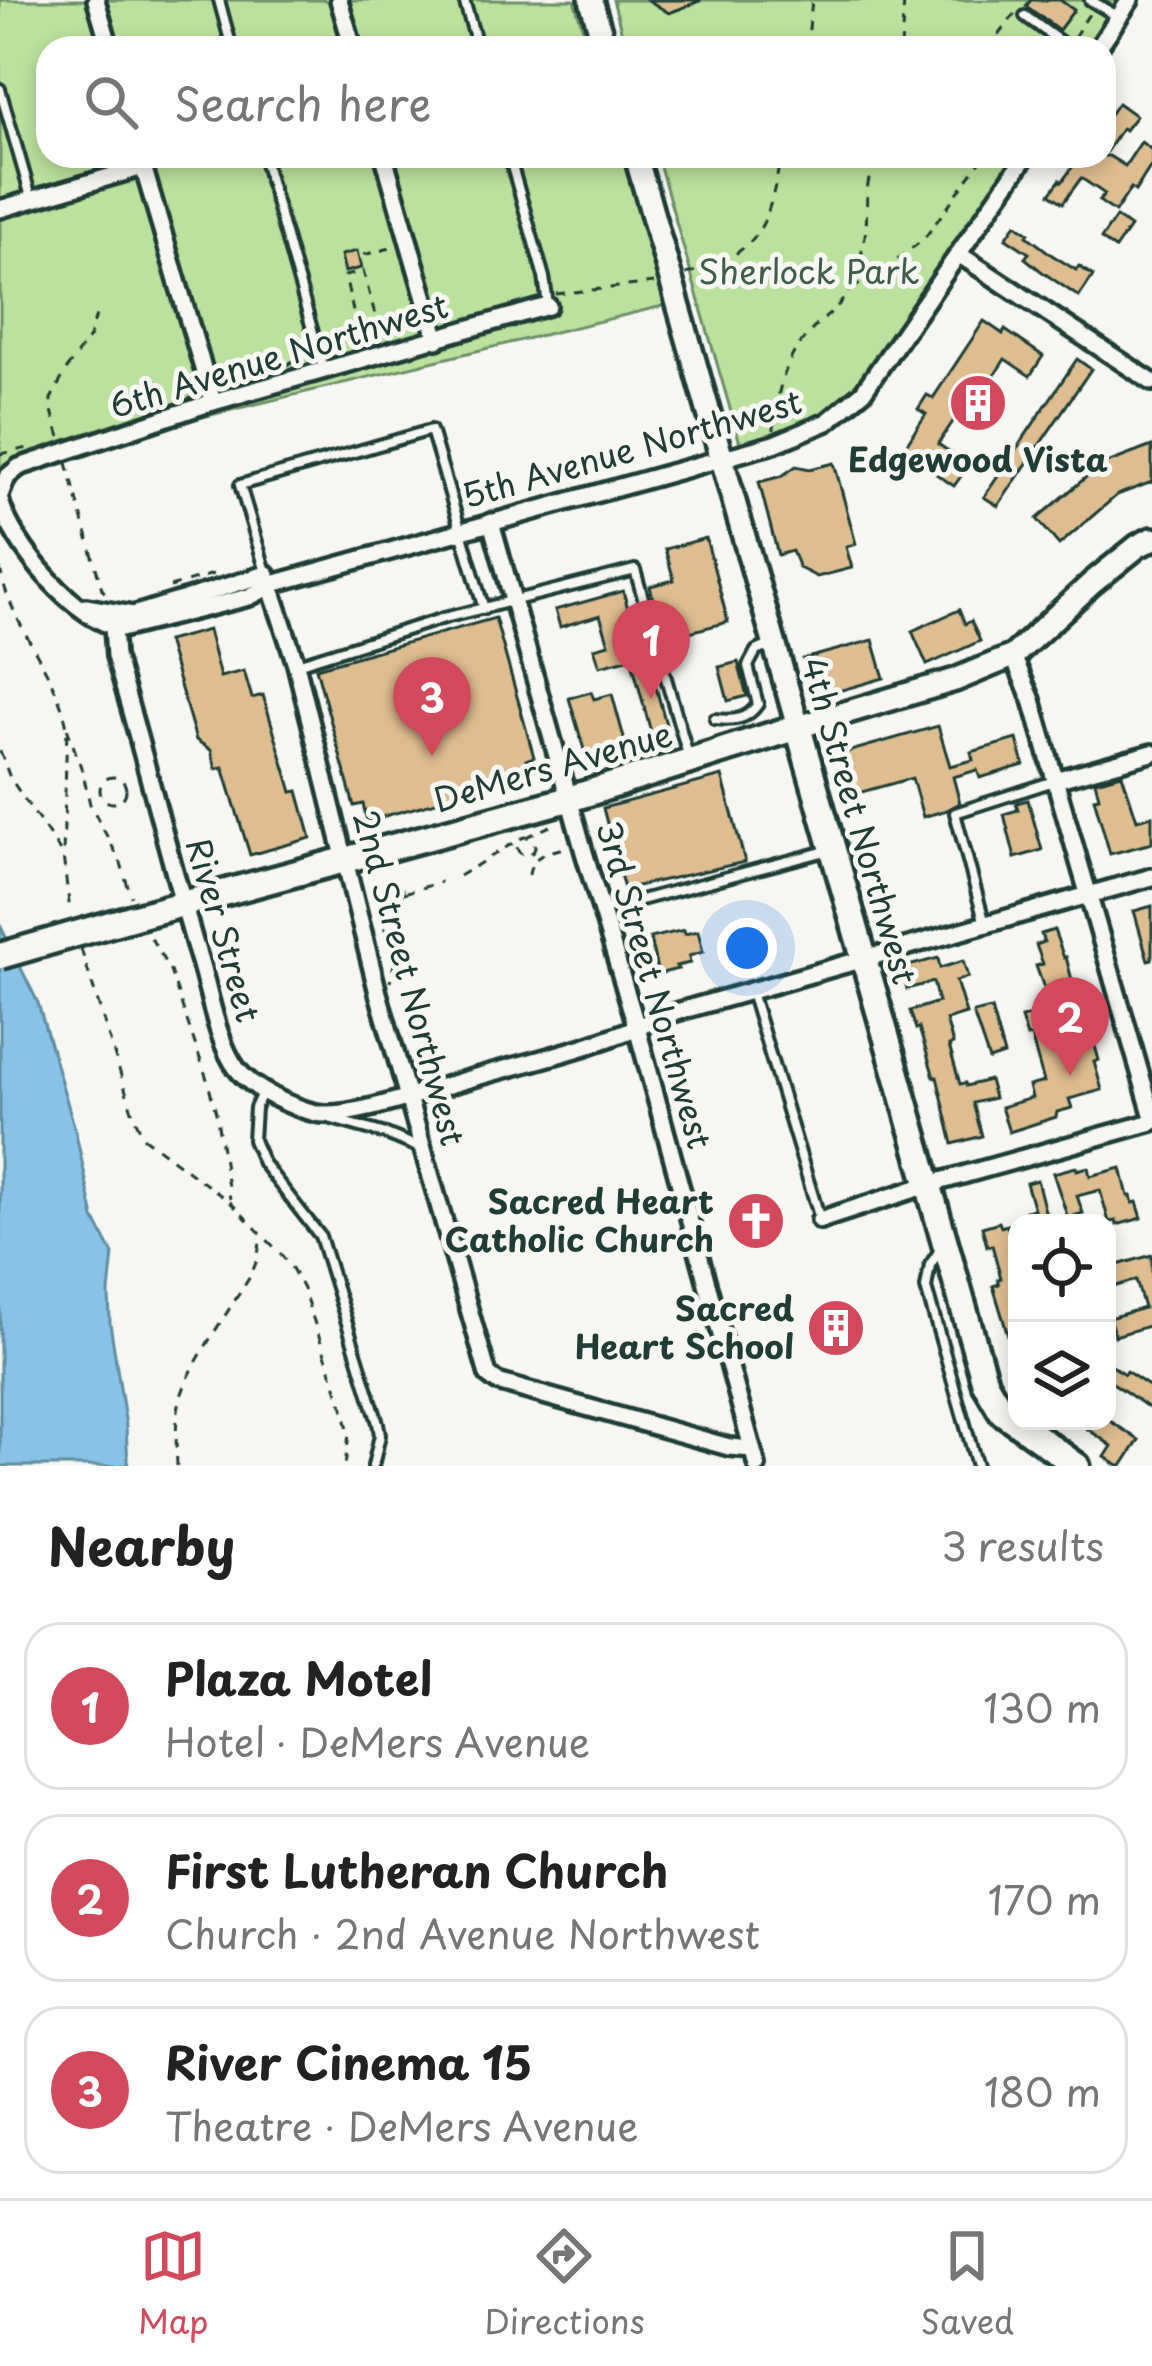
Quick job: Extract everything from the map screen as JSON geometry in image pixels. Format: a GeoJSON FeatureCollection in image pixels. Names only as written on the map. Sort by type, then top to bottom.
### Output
{"type":"FeatureCollection","features":[{"type":"Feature","properties":{"kind":"main road","name":"DeMers Avenue"},"geometry":{"type":"LineString","coordinates":[[0,956],[131,908],[183,905],[347,860],[567,811],[690,762],[798,727]]}},
{"type":"Feature","properties":{"kind":"main road","name":"4th Street Northwest"},"geometry":{"type":"LineString","coordinates":[[798,727],[985,1383],[992,1399],[1016,1424],[1077,1466]]}},
{"type":"Feature","properties":{"kind":"street"},"geometry":{"type":"LineString","coordinates":[[96,0],[106,36]]}},
{"type":"Feature","properties":{"kind":"street"},"geometry":{"type":"LineString","coordinates":[[339,0],[350,36]]}},
{"type":"Feature","properties":{"kind":"street"},"geometry":{"type":"LineString","coordinates":[[591,0],[602,36]]}},
{"type":"Feature","properties":{"kind":"street"},"geometry":{"type":"LineString","coordinates":[[1106,36],[1130,0]]}},
{"type":"Feature","properties":{"kind":"street"},"geometry":{"type":"LineString","coordinates":[[0,208],[125,168]]}},
{"type":"Feature","properties":{"kind":"street"},"geometry":{"type":"LineString","coordinates":[[144,168],[213,402]]}},
{"type":"Feature","properties":{"kind":"street"},"geometry":{"type":"LineString","coordinates":[[387,168],[436,340]]}},
{"type":"Feature","properties":{"kind":"street","name":"4th Street Northwest"},"geometry":{"type":"LineString","coordinates":[[639,168],[798,727]]}},
{"type":"Feature","properties":{"kind":"street","name":"5th Avenue Northwest"},"geometry":{"type":"LineString","coordinates":[[268,579],[723,460],[827,422],[863,392],[1018,168]]}},
{"type":"Feature","properties":{"kind":"street"},"geometry":{"type":"LineString","coordinates":[[960,255],[1152,382]]}},
{"type":"Feature","properties":{"kind":"street","name":"6th Avenue Northwest"},"geometry":{"type":"LineString","coordinates":[[0,497],[7,477],[27,464],[213,402],[548,306]]}},
{"type":"Feature","properties":{"kind":"street"},"geometry":{"type":"LineString","coordinates":[[0,497],[3,512],[51,580],[113,627],[141,625],[249,597],[268,579]]}},
{"type":"Feature","properties":{"kind":"street","name":"3rd Street Northwest"},"geometry":{"type":"LineString","coordinates":[[491,522],[567,811],[637,1028],[754,1458]]}},
{"type":"Feature","properties":{"kind":"street","name":"DeMers Avenue"},"geometry":{"type":"LineString","coordinates":[[798,727],[955,680],[1013,656],[1092,583],[1152,539]]}},
{"type":"Feature","properties":{"kind":"street"},"geometry":{"type":"LineString","coordinates":[[78,604],[133,615],[268,579]]}},
{"type":"Feature","properties":{"kind":"street","name":"2nd Street Northwest"},"geometry":{"type":"LineString","coordinates":[[268,579],[296,664],[379,993],[488,1375],[497,1382],[754,1458]]}},
{"type":"Feature","properties":{"kind":"street","name":"River Street"},"geometry":{"type":"LineString","coordinates":[[113,627],[115,656],[183,905],[232,1062],[264,1090],[320,1114]]}},
{"type":"Feature","properties":{"kind":"street"},"geometry":{"type":"LineString","coordinates":[[820,1220],[1152,1118],[1032,700],[1013,656]]}},
{"type":"Feature","properties":{"kind":"street"},"geometry":{"type":"LineString","coordinates":[[1055,780],[1152,753]]}},
{"type":"Feature","properties":{"kind":"street"},"geometry":{"type":"LineString","coordinates":[[320,1114],[407,1096],[637,1028],[659,1017],[1152,878]]}},
{"type":"Feature","properties":{"kind":"lane"},"geometry":{"type":"LineString","coordinates":[[219,0],[229,36]]}},
{"type":"Feature","properties":{"kind":"lane"},"geometry":{"type":"LineString","coordinates":[[464,0],[474,36]]}},
{"type":"Feature","properties":{"kind":"lane"},"geometry":{"type":"LineString","coordinates":[[1093,2],[1118,17]]}},
{"type":"Feature","properties":{"kind":"lane"},"geometry":{"type":"LineString","coordinates":[[1023,11],[1053,36]]}},
{"type":"Feature","properties":{"kind":"lane"},"geometry":{"type":"LineString","coordinates":[[0,89],[32,200]]}},
{"type":"Feature","properties":{"kind":"lane"},"geometry":{"type":"LineString","coordinates":[[266,168],[324,371]]}},
{"type":"Feature","properties":{"kind":"lane"},"geometry":{"type":"LineString","coordinates":[[512,168],[548,306]]}},
{"type":"Feature","properties":{"kind":"lane"},"geometry":{"type":"LineString","coordinates":[[268,579],[240,484],[431,430],[484,610]]}},
{"type":"Feature","properties":{"kind":"lane"},"geometry":{"type":"LineString","coordinates":[[296,664],[444,618],[635,570],[690,762]]}},
{"type":"Feature","properties":{"kind":"lane"},"geometry":{"type":"LineString","coordinates":[[715,719],[734,721],[751,714],[758,704],[748,666],[756,650],[775,643]]}},
{"type":"Feature","properties":{"kind":"lane"},"geometry":{"type":"LineString","coordinates":[[985,924],[955,813],[1055,780]]}},
{"type":"Feature","properties":{"kind":"lane"},"geometry":{"type":"LineString","coordinates":[[602,911],[833,849]]}},
{"type":"Feature","properties":{"kind":"lane"},"geometry":{"type":"LineString","coordinates":[[751,991],[820,1220]]}},
{"type":"Feature","properties":{"kind":"lane"},"geometry":{"type":"LineString","coordinates":[[264,1090],[255,1108],[253,1140],[263,1163],[320,1235],[378,1423],[374,1466]]}},
{"type":"Feature","properties":{"kind":"lane"},"geometry":{"type":"LineString","coordinates":[[320,1114],[386,1133],[423,1150]]}},
{"type":"Feature","properties":{"kind":"lane"},"geometry":{"type":"LineString","coordinates":[[944,1244],[930,1264],[926,1288],[977,1466]]}},
{"type":"Feature","properties":{"kind":"path"},"geometry":{"type":"LineString","coordinates":[[808,36],[812,0]]}},
{"type":"Feature","properties":{"kind":"path"},"geometry":{"type":"LineString","coordinates":[[902,36],[904,0]]}},
{"type":"Feature","properties":{"kind":"path"},"geometry":{"type":"LineString","coordinates":[[1075,36],[1093,2]]}},
{"type":"Feature","properties":{"kind":"path"},"geometry":{"type":"LineString","coordinates":[[1001,36],[1023,11]]}},
{"type":"Feature","properties":{"kind":"path"},"geometry":{"type":"LineString","coordinates":[[670,279],[721,263],[750,243],[766,222],[778,168]]}},
{"type":"Feature","properties":{"kind":"path"},"geometry":{"type":"LineString","coordinates":[[774,444],[774,420],[792,357],[802,340],[835,311],[855,279],[866,232],[867,178],[872,168]]}},
{"type":"Feature","properties":{"kind":"path"},"geometry":{"type":"LineString","coordinates":[[848,292],[924,239],[975,168]]}},
{"type":"Feature","properties":{"kind":"path"},"geometry":{"type":"LineString","coordinates":[[379,326],[359,256],[409,244]]}},
{"type":"Feature","properties":{"kind":"path"},"geometry":{"type":"LineString","coordinates":[[358,332],[345,276],[363,271]]}},
{"type":"Feature","properties":{"kind":"path"},"geometry":{"type":"LineString","coordinates":[[98,308],[90,336],[68,367],[51,407],[102,589],[113,600]]}},
{"type":"Feature","properties":{"kind":"path"},"geometry":{"type":"LineString","coordinates":[[0,568],[19,623],[59,694],[88,796],[121,863],[131,908]]}},
{"type":"Feature","properties":{"kind":"path"},"geometry":{"type":"LineString","coordinates":[[168,589],[220,573]]}},
{"type":"Feature","properties":{"kind":"path"},"geometry":{"type":"LineString","coordinates":[[67,727],[63,856],[70,911]]}},
{"type":"Feature","properties":{"kind":"path"},"geometry":{"type":"LineString","coordinates":[[0,751],[10,778],[63,856]]}},
{"type":"Feature","properties":{"kind":"path"},"geometry":{"type":"LineString","coordinates":[[112,777],[120,779],[126,789],[116,802],[101,793],[102,783],[112,777]]}},
{"type":"Feature","properties":{"kind":"path"},"geometry":{"type":"LineString","coordinates":[[88,796],[101,793]]}},
{"type":"Feature","properties":{"kind":"path"},"geometry":{"type":"LineString","coordinates":[[459,876],[523,838],[547,830],[567,811]]}},
{"type":"Feature","properties":{"kind":"path"},"geometry":{"type":"LineString","coordinates":[[523,838],[517,844],[525,856],[571,844]]}},
{"type":"Feature","properties":{"kind":"path"},"geometry":{"type":"LineString","coordinates":[[523,838],[534,841],[536,847],[529,875]]}},
{"type":"Feature","properties":{"kind":"path"},"geometry":{"type":"LineString","coordinates":[[403,893],[441,882]]}},
{"type":"Feature","properties":{"kind":"path"},"geometry":{"type":"LineString","coordinates":[[379,993],[392,980],[395,960],[380,910]]}},
{"type":"Feature","properties":{"kind":"path"},"geometry":{"type":"LineString","coordinates":[[151,938],[170,971],[207,1078],[231,1204]]}},
{"type":"Feature","properties":{"kind":"path"},"geometry":{"type":"LineString","coordinates":[[81,948],[144,1138],[231,1204],[280,1253],[303,1289],[343,1407],[349,1434],[345,1466]]}},
{"type":"Feature","properties":{"kind":"path"},"geometry":{"type":"LineString","coordinates":[[177,1466],[182,1394],[251,1275],[261,1235]]}},
{"type":"Feature","properties":{"kind":"green space"},"geometry":{"type":"Polygon","coordinates":[[[0,0],[574,0],[585,36],[36,36],[36,168],[626,168],[667,305],[0,466],[0,0]]]}},
{"type":"Feature","properties":{"kind":"green space"},"geometry":{"type":"Polygon","coordinates":[[[613,0],[1128,0],[1103,36],[623,36],[613,0]]]}},
{"type":"Feature","properties":{"kind":"green space","name":"Sherlock Park"},"geometry":{"type":"Polygon","coordinates":[[[660,168],[1015,168],[847,407],[742,450],[660,168]]]}},
{"type":"Feature","properties":{"kind":"water"},"geometry":{"type":"Polygon","coordinates":[[[0,925],[38,1003],[75,1129],[94,1218],[113,1254],[110,1323],[128,1466],[0,1466],[0,925]]]}},
{"type":"Feature","properties":{"kind":"building"},"geometry":{"type":"Polygon","coordinates":[[[648,0],[700,0],[700,1],[669,13],[648,0]]]}},
{"type":"Feature","properties":{"kind":"building"},"geometry":{"type":"Polygon","coordinates":[[[1031,0],[1060,0],[1074,10],[1059,30],[1026,6],[1031,0]]]}},
{"type":"Feature","properties":{"kind":"building"},"geometry":{"type":"Polygon","coordinates":[[[1116,106],[1136,116],[1116,137],[1116,106]]]}},
{"type":"Feature","properties":{"kind":"building"},"geometry":{"type":"Polygon","coordinates":[[[1141,142],[1152,150],[1152,164],[1115,212],[1099,201],[1105,194],[1081,178],[1063,203],[1050,194],[1072,168],[1116,168],[1116,160],[1125,166],[1141,142]]]}},
{"type":"Feature","properties":{"kind":"building"},"geometry":{"type":"Polygon","coordinates":[[[1116,217],[1130,227],[1115,249],[1101,239],[1116,217]]]}},
{"type":"Feature","properties":{"kind":"building"},"geometry":{"type":"Polygon","coordinates":[[[1016,224],[1052,255],[1093,276],[1079,297],[1041,271],[1025,258],[1029,253],[1006,238],[1016,224]]]}},
{"type":"Feature","properties":{"kind":"building"},"geometry":{"type":"Polygon","coordinates":[[[357,251],[361,268],[345,272],[341,255],[357,251]]]}},
{"type":"Feature","properties":{"kind":"building","name":"Edgewood Vista"},"geometry":{"type":"Polygon","coordinates":[[[984,321],[1043,356],[1030,376],[1005,359],[984,391],[1006,406],[992,427],[962,408],[938,444],[969,465],[954,486],[902,451],[926,414],[918,409],[927,395],[933,398],[984,321]]]}},
{"type":"Feature","properties":{"kind":"building"},"geometry":{"type":"Polygon","coordinates":[[[1077,359],[1091,369],[998,506],[984,497],[1077,359]]]}},
{"type":"Feature","properties":{"kind":"building"},"geometry":{"type":"Polygon","coordinates":[[[1152,446],[1152,482],[1117,495],[1059,545],[1037,519],[1099,466],[1152,446]]]}},
{"type":"Feature","properties":{"kind":"building"},"geometry":{"type":"Polygon","coordinates":[[[834,463],[856,544],[846,547],[852,568],[817,577],[799,568],[792,551],[778,555],[759,482],[782,476],[796,466],[810,469],[834,463]]]}},
{"type":"Feature","properties":{"kind":"building"},"geometry":{"type":"Polygon","coordinates":[[[706,538],[728,622],[663,639],[650,586],[674,580],[665,549],[706,538]]]}},
{"type":"Feature","properties":{"kind":"building"},"geometry":{"type":"Polygon","coordinates":[[[623,591],[636,637],[642,635],[668,732],[652,736],[631,658],[600,666],[594,648],[609,644],[600,615],[560,627],[555,610],[623,591]]]}},
{"type":"Feature","properties":{"kind":"building"},"geometry":{"type":"Polygon","coordinates":[[[959,610],[965,624],[971,621],[980,641],[927,665],[912,631],[959,610]]]}},
{"type":"Feature","properties":{"kind":"building"},"geometry":{"type":"Polygon","coordinates":[[[495,618],[534,757],[526,760],[530,776],[367,821],[363,804],[354,806],[316,668],[495,618]]]}},
{"type":"Feature","properties":{"kind":"building"},"geometry":{"type":"Polygon","coordinates":[[[208,630],[220,677],[244,671],[252,698],[263,695],[311,838],[250,855],[223,767],[216,769],[211,750],[196,740],[167,641],[208,630]]]}},
{"type":"Feature","properties":{"kind":"building"},"geometry":{"type":"Polygon","coordinates":[[[873,640],[884,678],[814,698],[803,659],[873,640]]]}},
{"type":"Feature","properties":{"kind":"building"},"geometry":{"type":"Polygon","coordinates":[[[738,662],[747,696],[728,701],[719,667],[738,662]]]}},
{"type":"Feature","properties":{"kind":"building"},"geometry":{"type":"Polygon","coordinates":[[[591,692],[594,699],[612,694],[627,749],[587,760],[569,698],[591,692]]]}},
{"type":"Feature","properties":{"kind":"building"},"geometry":{"type":"Polygon","coordinates":[[[938,726],[950,766],[973,760],[971,752],[1017,739],[1024,765],[980,778],[977,770],[953,777],[960,803],[923,817],[912,778],[851,795],[840,754],[938,726]]]}},
{"type":"Feature","properties":{"kind":"building"},"geometry":{"type":"Polygon","coordinates":[[[1122,774],[1137,820],[1152,816],[1152,843],[1110,854],[1094,798],[1099,797],[1095,781],[1122,774]]]}},
{"type":"Feature","properties":{"kind":"building"},"geometry":{"type":"Polygon","coordinates":[[[722,776],[745,862],[624,889],[603,808],[722,776]]]}},
{"type":"Feature","properties":{"kind":"building"},"geometry":{"type":"Polygon","coordinates":[[[1028,800],[1042,850],[1015,858],[1004,814],[1028,800]]]}},
{"type":"Feature","properties":{"kind":"building"},"geometry":{"type":"Polygon","coordinates":[[[1152,906],[1152,959],[1148,960],[1134,911],[1152,906]]]}},
{"type":"Feature","properties":{"kind":"building"},"geometry":{"type":"Polygon","coordinates":[[[684,930],[685,934],[698,931],[703,952],[689,956],[690,963],[676,966],[678,969],[658,974],[650,938],[684,930]]]}},
{"type":"Feature","properties":{"kind":"building"},"geometry":{"type":"Polygon","coordinates":[[[1054,930],[1086,1034],[1091,1032],[1102,1090],[1069,1099],[1072,1108],[1057,1112],[1056,1117],[1009,1132],[1001,1107],[1032,1098],[1029,1086],[1044,1082],[1021,1018],[1052,1010],[1036,966],[1043,964],[1036,945],[1044,942],[1041,934],[1054,930]]]}},
{"type":"Feature","properties":{"kind":"building"},"geometry":{"type":"Polygon","coordinates":[[[938,958],[940,968],[963,961],[968,977],[956,981],[966,1014],[946,1020],[960,1084],[989,1080],[994,1098],[973,1103],[982,1136],[953,1144],[937,1077],[910,1011],[938,1002],[933,982],[907,989],[901,968],[938,958]]]}},
{"type":"Feature","properties":{"kind":"building"},"geometry":{"type":"Polygon","coordinates":[[[991,1009],[1004,1055],[989,1060],[973,1013],[991,1009]]]}},
{"type":"Feature","properties":{"kind":"building"},"geometry":{"type":"Polygon","coordinates":[[[1088,1167],[1090,1176],[1121,1168],[1128,1196],[1137,1202],[1142,1218],[1117,1225],[1116,1214],[1107,1214],[1100,1190],[1077,1196],[1083,1213],[1067,1214],[1053,1173],[1088,1167]]]}},
{"type":"Feature","properties":{"kind":"building"},"geometry":{"type":"Polygon","coordinates":[[[1037,1180],[1046,1214],[1027,1214],[1034,1209],[1026,1183],[1037,1180]]]}},
{"type":"Feature","properties":{"kind":"building"},"geometry":{"type":"Polygon","coordinates":[[[999,1222],[1008,1228],[1008,1335],[993,1286],[1001,1278],[982,1227],[999,1222]]]}},
{"type":"Feature","properties":{"kind":"building"},"geometry":{"type":"Polygon","coordinates":[[[1152,1255],[1152,1325],[1116,1336],[1116,1316],[1144,1308],[1136,1280],[1116,1286],[1116,1265],[1152,1255]]]}},
{"type":"Feature","properties":{"kind":"building"},"geometry":{"type":"Polygon","coordinates":[[[1116,1368],[1152,1388],[1152,1410],[1116,1385],[1116,1368]]]}},
{"type":"Feature","properties":{"kind":"building"},"geometry":{"type":"Polygon","coordinates":[[[1116,1425],[1139,1440],[1122,1466],[1105,1457],[1112,1446],[1089,1430],[1116,1430],[1116,1425]]]}},
{"type":"Feature","properties":{"kind":"place","name":"Edgewood Vista"},"geometry":{"type":"Point","coordinates":[978,403]}},
{"type":"Feature","properties":{"kind":"place","name":"Plaza Motel"},"geometry":{"type":"Point","coordinates":[651,699]}},
{"type":"Feature","properties":{"kind":"place","name":"River Cinema 15"},"geometry":{"type":"Point","coordinates":[432,756]}},
{"type":"Feature","properties":{"kind":"place","name":"First Lutheran Church"},"geometry":{"type":"Point","coordinates":[1070,1076]}},
{"type":"Feature","properties":{"kind":"place","name":"Sacred Heart Catholic Church"},"geometry":{"type":"Point","coordinates":[756,1221]}},
{"type":"Feature","properties":{"kind":"place","name":"Sacred Heart School"},"geometry":{"type":"Point","coordinates":[836,1328]}}]}
